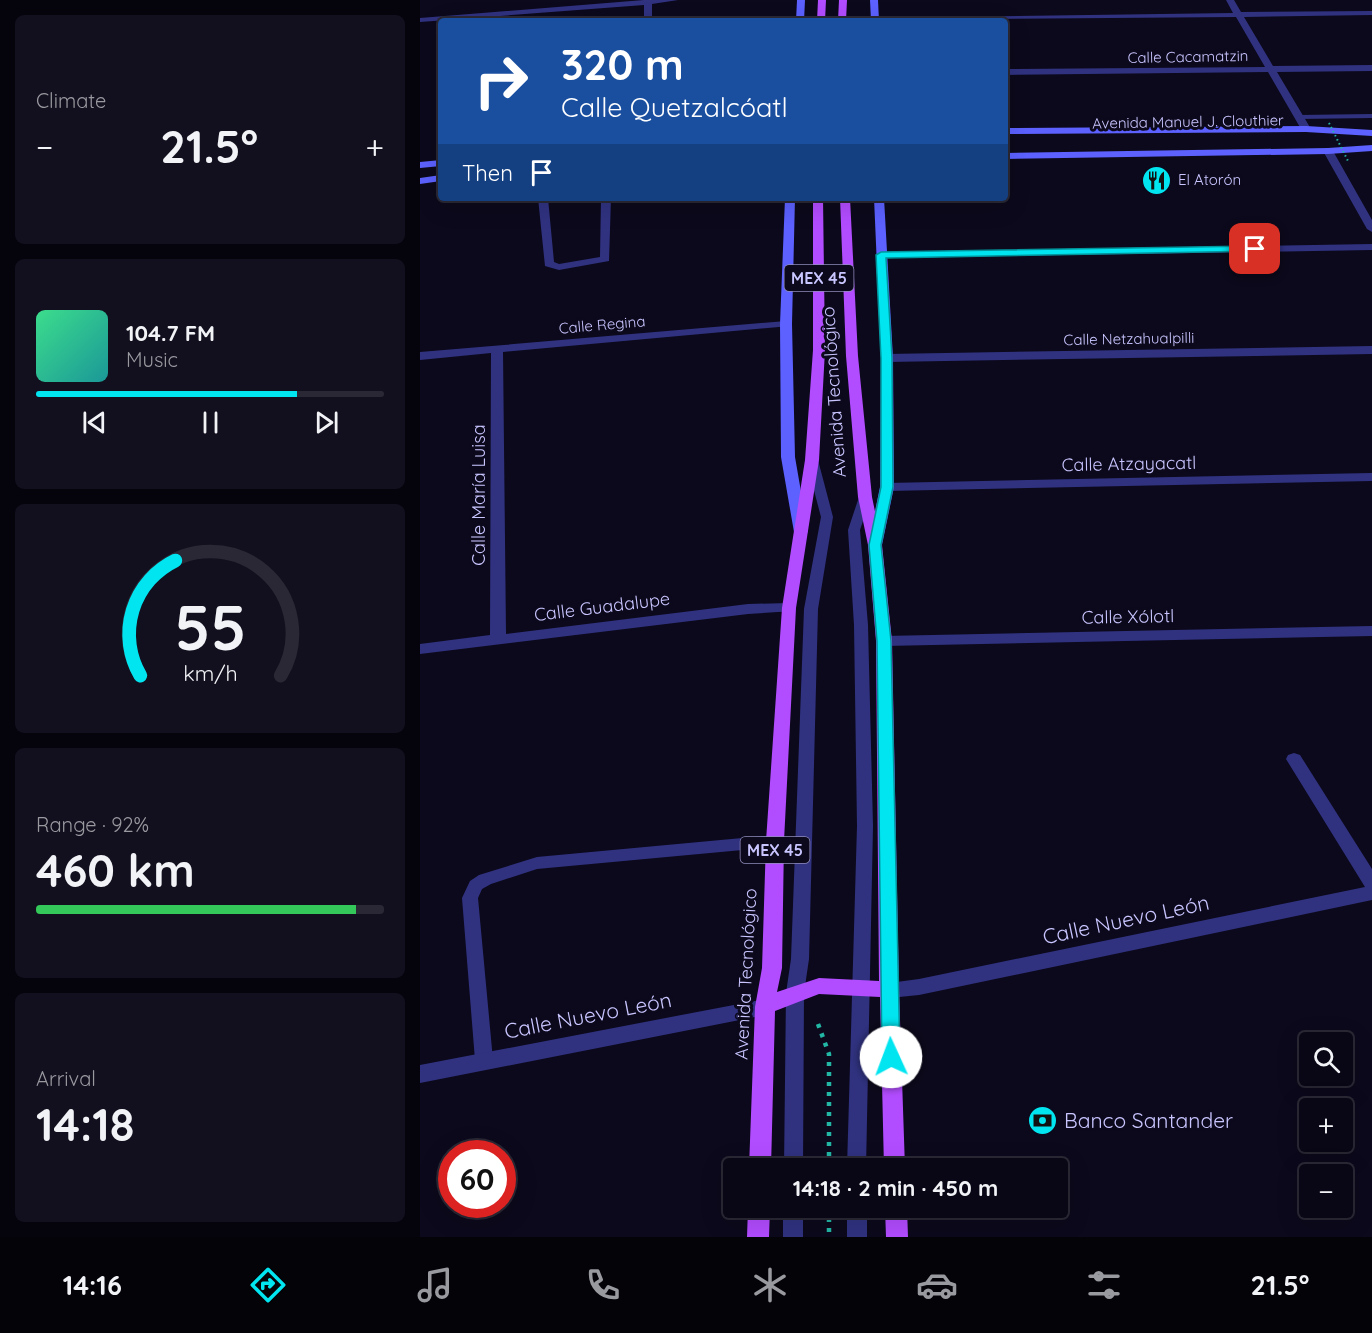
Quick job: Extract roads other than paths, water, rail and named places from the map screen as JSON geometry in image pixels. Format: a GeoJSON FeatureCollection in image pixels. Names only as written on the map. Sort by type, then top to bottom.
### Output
{"type":"FeatureCollection","features":[{"type":"Feature","properties":{"kind":"main road"},"geometry":{"type":"LineString","coordinates":[[821,18],[822,0]]}},
{"type":"Feature","properties":{"kind":"main road"},"geometry":{"type":"LineString","coordinates":[[842,18],[843,0]]}},
{"type":"Feature","properties":{"kind":"main road","name":"Avenida Tecnológico"},"geometry":{"type":"LineString","coordinates":[[760,1158],[765,1007],[772,968],[775,842],[789,608],[812,460],[819,350],[818,201]]}},
{"type":"Feature","properties":{"kind":"main road","name":"Avenida Tecnológico"},"geometry":{"type":"LineString","coordinates":[[845,201],[852,356],[865,497],[875,545],[884,641],[889,990],[895,1158]]}},
{"type":"Feature","properties":{"kind":"main road"},"geometry":{"type":"LineString","coordinates":[[765,1007],[795,993],[819,986],[889,990]]}},
{"type":"Feature","properties":{"kind":"main road"},"geometry":{"type":"LineString","coordinates":[[758,1237],[759,1218]]}},
{"type":"Feature","properties":{"kind":"main road"},"geometry":{"type":"LineString","coordinates":[[896,1218],[897,1237]]}},
{"type":"Feature","properties":{"kind":"street"},"geometry":{"type":"LineString","coordinates":[[522,0],[524,16]]}},
{"type":"Feature","properties":{"kind":"street"},"geometry":{"type":"LineString","coordinates":[[472,18],[524,16],[674,0]]}},
{"type":"Feature","properties":{"kind":"street"},"geometry":{"type":"LineString","coordinates":[[800,18],[801,0]]}},
{"type":"Feature","properties":{"kind":"street"},"geometry":{"type":"LineString","coordinates":[[874,0],[875,18]]}},
{"type":"Feature","properties":{"kind":"street"},"geometry":{"type":"LineString","coordinates":[[1230,0],[1306,129]]}},
{"type":"Feature","properties":{"kind":"street"},"geometry":{"type":"LineString","coordinates":[[648,1],[648,18]]}},
{"type":"Feature","properties":{"kind":"street"},"geometry":{"type":"LineString","coordinates":[[1008,18],[1372,13]]}},
{"type":"Feature","properties":{"kind":"street"},"geometry":{"type":"LineString","coordinates":[[420,20],[438,19]]}},
{"type":"Feature","properties":{"kind":"street","name":"Calle Cacamatzin"},"geometry":{"type":"LineString","coordinates":[[1008,72],[1372,68]]}},
{"type":"Feature","properties":{"kind":"street"},"geometry":{"type":"LineString","coordinates":[[1008,131],[1306,129],[1372,133]]}},
{"type":"Feature","properties":{"kind":"street","name":"Avenida Manuel J. Clouthier"},"geometry":{"type":"LineString","coordinates":[[1008,140],[1372,133]]}},
{"type":"Feature","properties":{"kind":"street"},"geometry":{"type":"LineString","coordinates":[[1008,156],[1328,151],[1372,146]]}},
{"type":"Feature","properties":{"kind":"street","name":"Avenida Manuel J. Clouthier"},"geometry":{"type":"LineString","coordinates":[[1008,147],[1372,146]]}},
{"type":"Feature","properties":{"kind":"street"},"geometry":{"type":"LineString","coordinates":[[1328,151],[1372,229]]}},
{"type":"Feature","properties":{"kind":"street"},"geometry":{"type":"LineString","coordinates":[[420,165],[438,163]]}},
{"type":"Feature","properties":{"kind":"street"},"geometry":{"type":"LineString","coordinates":[[420,171],[438,170]]}},
{"type":"Feature","properties":{"kind":"street"},"geometry":{"type":"LineString","coordinates":[[420,181],[438,178]]}},
{"type":"Feature","properties":{"kind":"street"},"geometry":{"type":"LineString","coordinates":[[420,188],[438,186]]}},
{"type":"Feature","properties":{"kind":"street"},"geometry":{"type":"LineString","coordinates":[[543,201],[550,265],[602,262],[606,258],[606,201]]}},
{"type":"Feature","properties":{"kind":"street","name":"Avenida Tecnológico"},"geometry":{"type":"LineString","coordinates":[[790,201],[786,324],[788,457],[801,532]]}},
{"type":"Feature","properties":{"kind":"street","name":"Avenida Tecnológico"},"geometry":{"type":"LineString","coordinates":[[875,545],[887,487],[886,358],[879,201]]}},
{"type":"Feature","properties":{"kind":"street"},"geometry":{"type":"LineString","coordinates":[[881,255],[1372,248]]}},
{"type":"Feature","properties":{"kind":"street","name":"Calle Regina"},"geometry":{"type":"LineString","coordinates":[[420,356],[786,324]]}},
{"type":"Feature","properties":{"kind":"street","name":"Calle María Luisa"},"geometry":{"type":"LineString","coordinates":[[496,350],[498,640]]}},
{"type":"Feature","properties":{"kind":"street","name":"Calle Netzahualpilli"},"geometry":{"type":"LineString","coordinates":[[886,358],[1372,350]]}},
{"type":"Feature","properties":{"kind":"street","name":"Calle Atzayacatl"},"geometry":{"type":"LineString","coordinates":[[887,487],[1372,477]]}},
{"type":"Feature","properties":{"kind":"street","name":"Calle Guadalupe"},"geometry":{"type":"LineString","coordinates":[[420,649],[748,609],[789,608]]}},
{"type":"Feature","properties":{"kind":"street","name":"Calle Xólotl"},"geometry":{"type":"LineString","coordinates":[[884,641],[1372,632]]}},
{"type":"Feature","properties":{"kind":"street"},"geometry":{"type":"LineString","coordinates":[[1294,759],[1372,884]]}},
{"type":"Feature","properties":{"kind":"street","name":"Calle Nuevo León"},"geometry":{"type":"LineString","coordinates":[[889,990],[919,987],[1372,893]]}},
{"type":"Feature","properties":{"kind":"street","name":"Calle Nuevo León"},"geometry":{"type":"LineString","coordinates":[[420,1074],[765,1007]]}},
{"type":"Feature","properties":{"kind":"lane"},"geometry":{"type":"LineString","coordinates":[[1299,117],[1372,116]]}},
{"type":"Feature","properties":{"kind":"lane"},"geometry":{"type":"LineString","coordinates":[[793,1158],[795,993],[800,959],[811,609],[828,517],[812,460]]}},
{"type":"Feature","properties":{"kind":"lane"},"geometry":{"type":"LineString","coordinates":[[856,1158],[865,825],[861,625],[854,530],[865,497]]}},
{"type":"Feature","properties":{"kind":"lane"},"geometry":{"type":"LineString","coordinates":[[484,1060],[470,898],[476,885],[485,879],[537,863],[775,842]]}},
{"type":"Feature","properties":{"kind":"lane"},"geometry":{"type":"LineString","coordinates":[[792,1237],[793,1218]]}},
{"type":"Feature","properties":{"kind":"lane"},"geometry":{"type":"LineString","coordinates":[[857,1218],[857,1237]]}},
{"type":"Feature","properties":{"kind":"place","name":"El Atorón"},"geometry":{"type":"Point","coordinates":[1157,180]}},
{"type":"Feature","properties":{"kind":"place","name":"Banco Santander"},"geometry":{"type":"Point","coordinates":[1043,1121]}}]}
